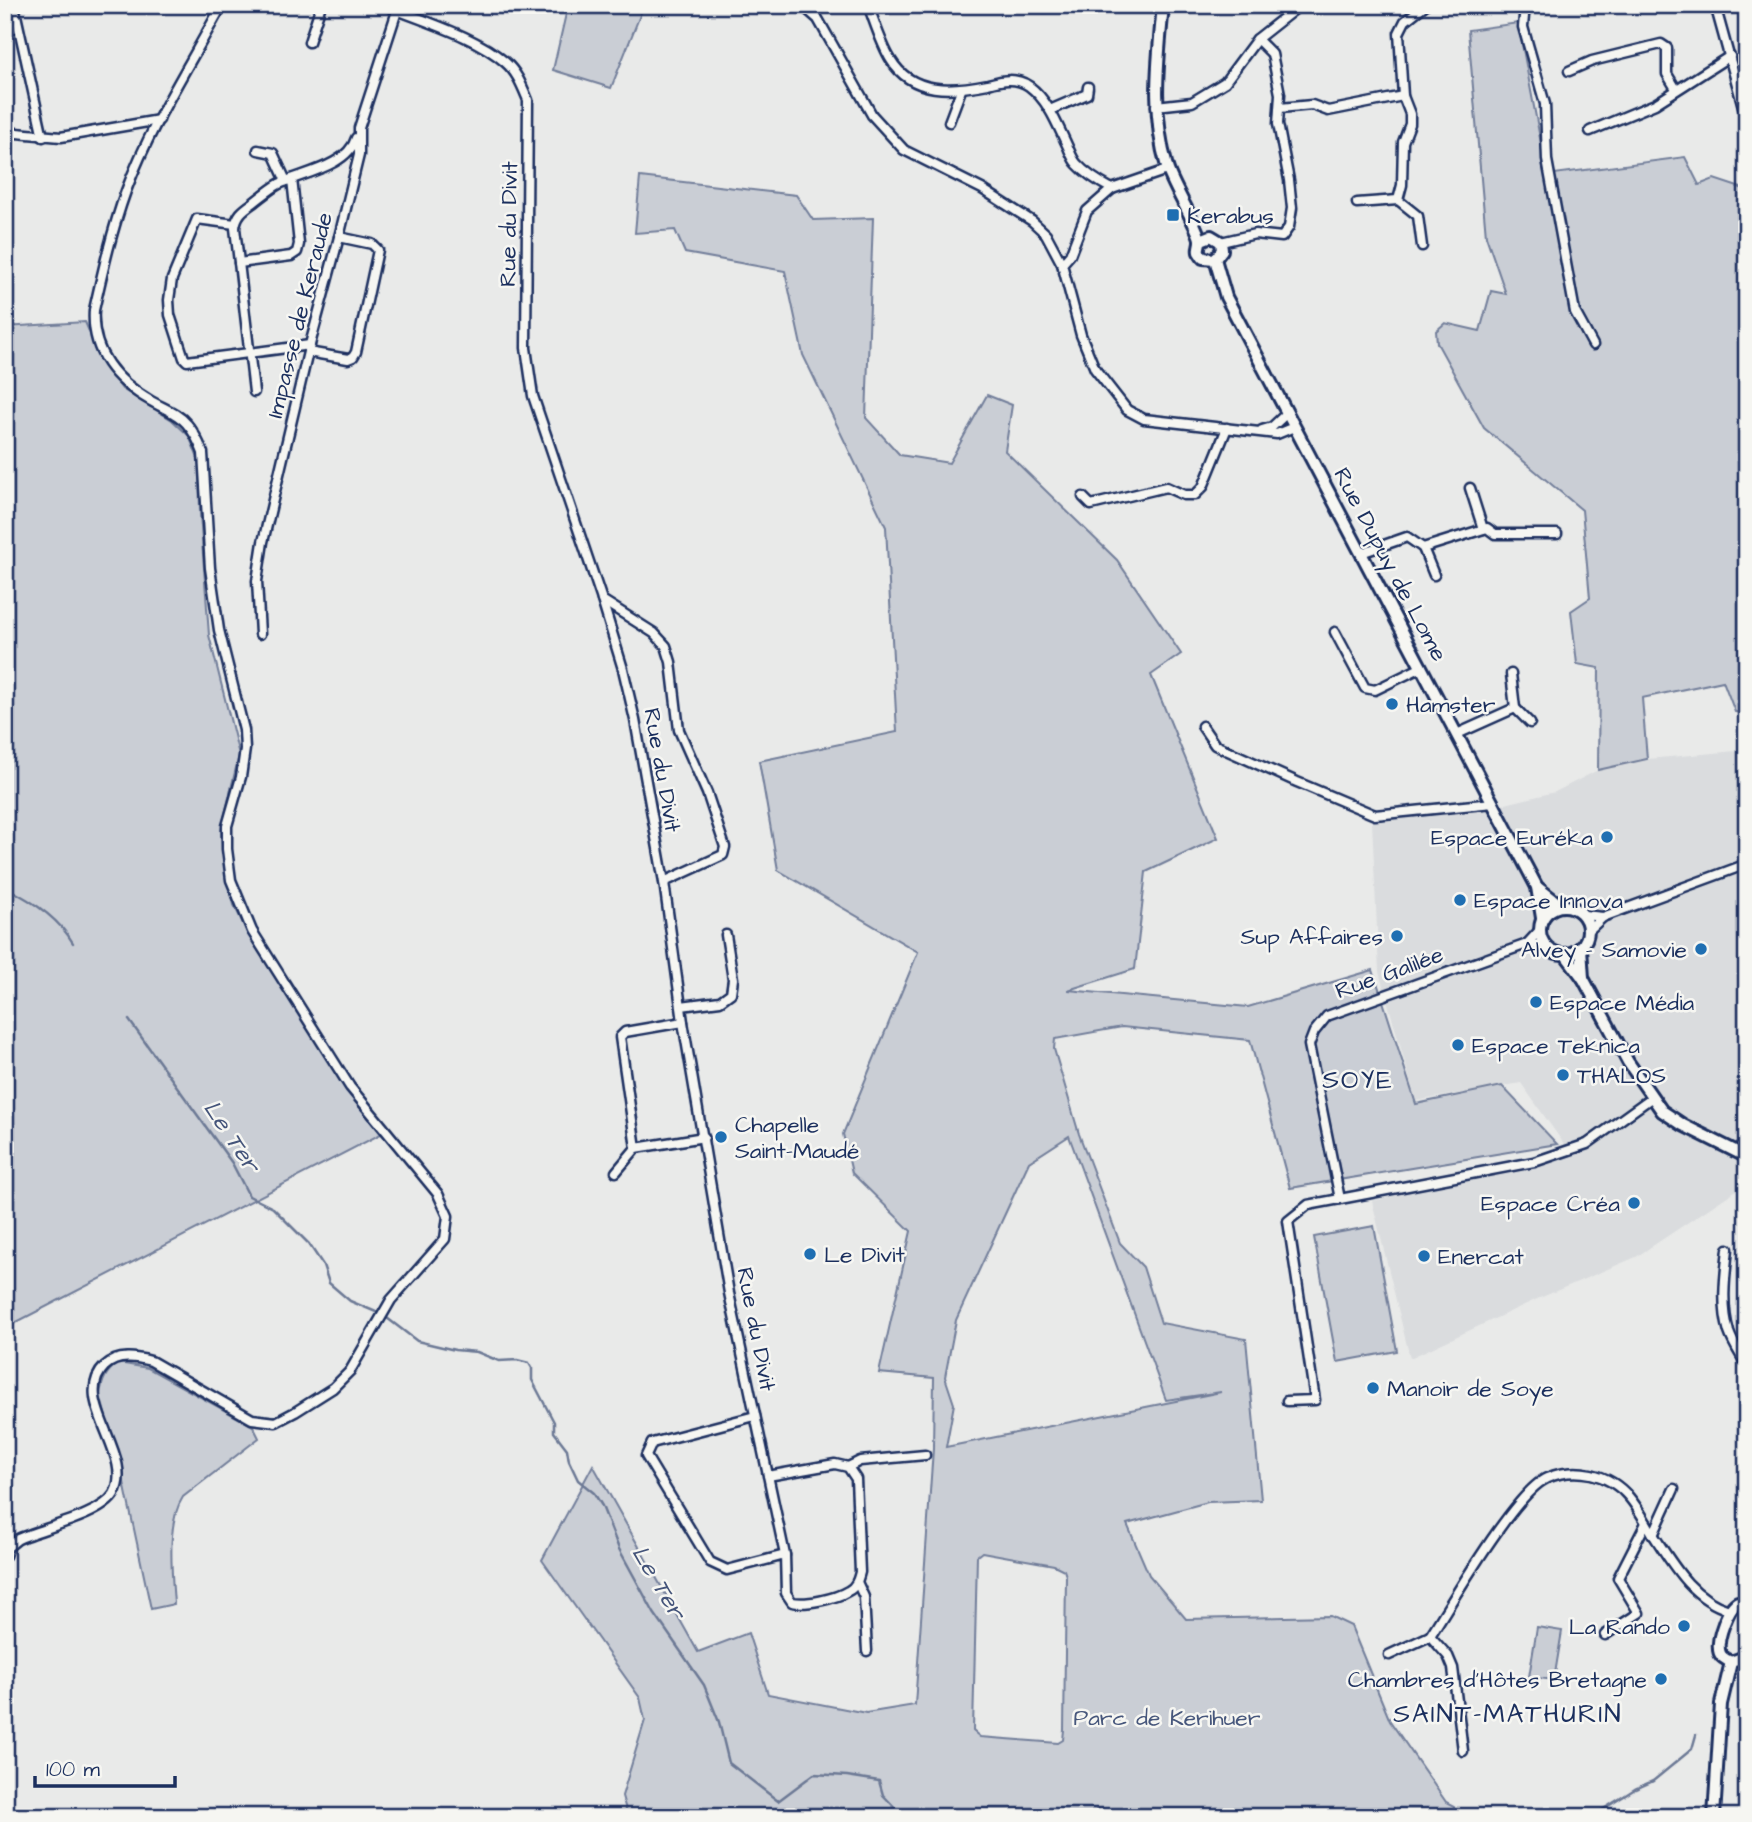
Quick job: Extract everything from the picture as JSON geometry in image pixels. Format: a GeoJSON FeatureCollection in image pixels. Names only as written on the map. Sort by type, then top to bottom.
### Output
{"type":"FeatureCollection","features":[{"type":"Feature","properties":{"kind":"street"},"geometry":{"type":"LineString","coordinates":[[5,1556],[8,1547],[18,1539],[92,1511],[109,1502],[116,1491],[118,1470],[95,1402],[96,1378],[107,1364],[114,1359],[135,1357],[151,1361],[240,1414],[265,1422],[276,1422],[333,1388],[350,1371],[391,1300],[440,1247],[447,1232],[446,1209],[438,1194],[349,1087],[252,932],[239,905],[231,880],[227,826],[241,777],[245,749],[244,730],[219,630],[210,568],[206,466],[203,453],[194,432],[178,416],[133,390],[115,374],[105,361],[97,343],[93,321],[112,235],[127,190],[159,120],[222,5]]}},
{"type":"Feature","properties":{"kind":"street"},"geometry":{"type":"LineString","coordinates":[[309,42],[321,5]]}},
{"type":"Feature","properties":{"kind":"street","name":"Rue du Divit"},"geometry":{"type":"LineString","coordinates":[[384,5],[399,8],[455,34],[504,61],[520,82],[528,100],[528,371],[533,396],[624,669],[635,720],[664,882],[683,1023],[729,1293],[785,1555],[786,1593],[792,1602],[804,1605],[848,1591],[857,1582]]}},
{"type":"Feature","properties":{"kind":"street"},"geometry":{"type":"LineString","coordinates":[[802,5],[818,19],[872,115],[904,150],[982,189],[1032,221],[1046,234],[1062,264],[1081,335],[1095,369],[1127,410],[1144,419],[1277,434],[1294,427]]}},
{"type":"Feature","properties":{"kind":"street"},"geometry":{"type":"LineString","coordinates":[[868,5],[890,60],[902,74],[917,84],[935,89],[961,90],[1003,80],[1015,80],[1027,85],[1050,110],[1075,162],[1100,183],[1112,189]]}},
{"type":"Feature","properties":{"kind":"street"},"geometry":{"type":"LineString","coordinates":[[1042,5],[1080,5]]}},
{"type":"Feature","properties":{"kind":"street","name":"Rue Dupuy de Lome"},"geometry":{"type":"LineString","coordinates":[[1163,5],[1156,106],[1159,138],[1167,170],[1201,240],[1198,248],[1201,255],[1207,259],[1215,259],[1226,297],[1537,887],[1542,918]]}},
{"type":"Feature","properties":{"kind":"street"},"geometry":{"type":"LineString","coordinates":[[1156,106],[1192,102],[1225,82],[1257,39],[1300,5]]}},
{"type":"Feature","properties":{"kind":"street"},"geometry":{"type":"LineString","coordinates":[[1398,200],[1402,185],[1403,142],[1410,124],[1410,114],[1403,96],[1399,33],[1405,21],[1425,5]]}},
{"type":"Feature","properties":{"kind":"street"},"geometry":{"type":"LineString","coordinates":[[1525,5],[1522,27],[1545,104],[1547,160],[1575,312],[1593,345]]}},
{"type":"Feature","properties":{"kind":"street"},"geometry":{"type":"LineString","coordinates":[[1715,5],[1747,121]]}},
{"type":"Feature","properties":{"kind":"street"},"geometry":{"type":"LineString","coordinates":[[13,7],[43,137]]}},
{"type":"Feature","properties":{"kind":"street","name":"Impasse de Keraude"},"geometry":{"type":"LineString","coordinates":[[260,634],[257,581],[263,542],[309,348],[340,237],[359,155],[359,128],[399,8]]}},
{"type":"Feature","properties":{"kind":"street"},"geometry":{"type":"LineString","coordinates":[[1201,240],[1211,236],[1221,242],[1255,234],[1282,237],[1289,227],[1292,208],[1278,124],[1280,94],[1272,54],[1257,39]]}},
{"type":"Feature","properties":{"kind":"street"},"geometry":{"type":"LineString","coordinates":[[1569,71],[1592,61],[1661,44],[1667,48],[1667,75],[1676,89]]}},
{"type":"Feature","properties":{"kind":"street"},"geometry":{"type":"LineString","coordinates":[[1590,131],[1655,104],[1730,57]]}},
{"type":"Feature","properties":{"kind":"street"},"geometry":{"type":"LineString","coordinates":[[1050,110],[1087,94],[1087,87]]}},
{"type":"Feature","properties":{"kind":"street"},"geometry":{"type":"LineString","coordinates":[[949,122],[961,90]]}},
{"type":"Feature","properties":{"kind":"street"},"geometry":{"type":"LineString","coordinates":[[1280,108],[1312,105],[1328,111],[1403,96]]}},
{"type":"Feature","properties":{"kind":"street"},"geometry":{"type":"LineString","coordinates":[[5,132],[61,137],[159,120]]}},
{"type":"Feature","properties":{"kind":"street"},"geometry":{"type":"LineString","coordinates":[[254,392],[235,224],[242,211],[276,186],[345,155],[355,144],[359,128]]}},
{"type":"Feature","properties":{"kind":"street"},"geometry":{"type":"LineString","coordinates":[[239,263],[290,256],[297,252],[299,244],[289,180],[273,153],[258,150]]}},
{"type":"Feature","properties":{"kind":"street"},"geometry":{"type":"LineString","coordinates":[[1062,264],[1070,254],[1087,211],[1112,189],[1167,170]]}},
{"type":"Feature","properties":{"kind":"street"},"geometry":{"type":"LineString","coordinates":[[1357,203],[1398,200],[1418,216],[1422,246]]}},
{"type":"Feature","properties":{"kind":"street"},"geometry":{"type":"LineString","coordinates":[[235,224],[203,218],[195,221],[172,279],[169,307],[179,348],[186,360],[309,348],[353,358],[378,250],[372,244],[340,237]]}},
{"type":"Feature","properties":{"kind":"street"},"geometry":{"type":"LineString","coordinates":[[1215,259],[1222,250],[1221,242]]}},
{"type":"Feature","properties":{"kind":"street"},"geometry":{"type":"LineString","coordinates":[[1260,431],[1272,427],[1287,413]]}},
{"type":"Feature","properties":{"kind":"street"},"geometry":{"type":"LineString","coordinates":[[1083,497],[1091,505],[1166,487],[1184,495],[1195,495],[1203,487],[1227,428]]}},
{"type":"Feature","properties":{"kind":"street"},"geometry":{"type":"LineString","coordinates":[[1470,488],[1483,529]]}},
{"type":"Feature","properties":{"kind":"street"},"geometry":{"type":"LineString","coordinates":[[1423,548],[1488,528],[1494,534],[1557,534]]}},
{"type":"Feature","properties":{"kind":"street"},"geometry":{"type":"LineString","coordinates":[[1362,553],[1407,537],[1423,548],[1434,575]]}},
{"type":"Feature","properties":{"kind":"street"},"geometry":{"type":"LineString","coordinates":[[602,600],[654,633],[666,646],[671,662],[679,730],[708,793],[725,847],[723,855],[664,882]]}},
{"type":"Feature","properties":{"kind":"street"},"geometry":{"type":"LineString","coordinates":[[1335,632],[1365,688],[1376,690],[1422,667]]}},
{"type":"Feature","properties":{"kind":"street"},"geometry":{"type":"LineString","coordinates":[[1511,674],[1515,708],[1530,723]]}},
{"type":"Feature","properties":{"kind":"street"},"geometry":{"type":"LineString","coordinates":[[1457,734],[1515,708]]}},
{"type":"Feature","properties":{"kind":"street"},"geometry":{"type":"LineString","coordinates":[[1202,726],[1215,744],[1375,815],[1493,803]]}},
{"type":"Feature","properties":{"kind":"street"},"geometry":{"type":"LineString","coordinates":[[1584,978],[1581,948],[1588,931],[1603,917],[1747,864]]}},
{"type":"Feature","properties":{"kind":"street","name":"Rue Dupuy de Lome"},"geometry":{"type":"LineString","coordinates":[[1537,887],[1559,905]]}},
{"type":"Feature","properties":{"kind":"street"},"geometry":{"type":"LineString","coordinates":[[1581,948],[1565,954],[1551,951],[1545,946],[1539,931],[1542,918],[1559,905],[1572,906],[1584,915],[1603,917]]}},
{"type":"Feature","properties":{"kind":"street"},"geometry":{"type":"LineString","coordinates":[[1584,915],[1588,931]]}},
{"type":"Feature","properties":{"kind":"street","name":"Rue Galilée"},"geometry":{"type":"LineString","coordinates":[[1527,944],[1539,931]]}},
{"type":"Feature","properties":{"kind":"street"},"geometry":{"type":"LineString","coordinates":[[681,1006],[720,1001],[731,993],[733,979],[726,935]]}},
{"type":"Feature","properties":{"kind":"street","name":"Rue Galilée"},"geometry":{"type":"LineString","coordinates":[[1340,1199],[1309,1045],[1314,1032],[1326,1016],[1527,944],[1545,946]]}},
{"type":"Feature","properties":{"kind":"street"},"geometry":{"type":"LineString","coordinates":[[1565,954],[1584,978],[1628,1062],[1662,1111],[1683,1125],[1747,1157]]}},
{"type":"Feature","properties":{"kind":"street"},"geometry":{"type":"LineString","coordinates":[[636,1147],[620,1037],[625,1032],[683,1023]]}},
{"type":"Feature","properties":{"kind":"street"},"geometry":{"type":"LineString","coordinates":[[1287,1401],[1315,1400],[1288,1222],[1308,1205],[1534,1162],[1587,1144],[1651,1098]]}},
{"type":"Feature","properties":{"kind":"street"},"geometry":{"type":"LineString","coordinates":[[616,1171],[636,1147],[704,1137]]}},
{"type":"Feature","properties":{"kind":"street"},"geometry":{"type":"LineString","coordinates":[[1728,1249],[1725,1273],[1726,1317],[1730,1334],[1747,1366]]}},
{"type":"Feature","properties":{"kind":"street"},"geometry":{"type":"LineString","coordinates":[[755,1416],[652,1443],[646,1456],[709,1562],[727,1570],[785,1555]]}},
{"type":"Feature","properties":{"kind":"street"},"geometry":{"type":"LineString","coordinates":[[768,1476],[835,1464],[848,1467],[860,1461],[925,1455]]}},
{"type":"Feature","properties":{"kind":"street"},"geometry":{"type":"LineString","coordinates":[[848,1467],[856,1479],[860,1572],[857,1582],[864,1597],[867,1651]]}},
{"type":"Feature","properties":{"kind":"street"},"geometry":{"type":"LineString","coordinates":[[1389,1655],[1430,1636],[1519,1501],[1546,1478],[1584,1471],[1605,1478],[1628,1496],[1685,1581],[1700,1595],[1729,1610]]}},
{"type":"Feature","properties":{"kind":"street"},"geometry":{"type":"LineString","coordinates":[[1653,1535],[1674,1489]]}},
{"type":"Feature","properties":{"kind":"street"},"geometry":{"type":"LineString","coordinates":[[1605,1635],[1639,1613],[1618,1578],[1646,1523]]}},
{"type":"Feature","properties":{"kind":"street"},"geometry":{"type":"LineString","coordinates":[[1747,1602],[1738,1602],[1729,1610],[1718,1648],[1722,1657],[1731,1662],[1747,1653]]}},
{"type":"Feature","properties":{"kind":"street"},"geometry":{"type":"LineString","coordinates":[[1430,1636],[1448,1656],[1452,1668],[1463,1751]]}},
{"type":"Feature","properties":{"kind":"street"},"geometry":{"type":"LineString","coordinates":[[1714,1817],[1721,1704],[1731,1662]]}},
{"type":"Feature","properties":{"kind":"shaded area"},"geometry":{"type":"Polygon","coordinates":[[[1747,750],[1747,1183],[1636,1257],[1410,1358],[1372,1201],[1569,1151],[1521,1083],[1416,1101],[1379,972],[1372,822],[1477,811],[1555,792],[1598,770],[1648,759],[1747,750]]]}},
{"type":"Feature","properties":{"kind":"green space"},"geometry":{"type":"Polygon","coordinates":[[[568,5],[644,5],[611,88],[553,70],[568,5]]]}},
{"type":"Feature","properties":{"kind":"green space"},"geometry":{"type":"Polygon","coordinates":[[[1518,23],[1547,175],[1685,157],[1699,185],[1714,179],[1747,190],[1747,713],[1735,712],[1723,681],[1642,698],[1647,759],[1598,770],[1599,668],[1577,664],[1571,611],[1590,598],[1582,510],[1484,428],[1437,343],[1436,331],[1445,323],[1480,331],[1491,291],[1506,294],[1486,236],[1468,30],[1518,23]]]}},
{"type":"Feature","properties":{"kind":"green space","name":"Parc de Kerihuer"},"geometry":{"type":"Polygon","coordinates":[[[640,177],[796,195],[813,220],[873,218],[866,418],[900,455],[949,463],[987,395],[1012,405],[1005,451],[1117,560],[1181,654],[1151,675],[1218,838],[1146,872],[1135,969],[1068,990],[1248,1007],[1373,970],[1416,1104],[1502,1086],[1557,1144],[1290,1188],[1250,1040],[1122,1027],[1055,1039],[1054,1049],[1079,1134],[1120,1243],[1143,1267],[1161,1323],[1246,1339],[1261,1500],[1208,1502],[1127,1524],[1149,1575],[1186,1619],[1330,1616],[1351,1626],[1390,1721],[1446,1802],[1454,1806],[1454,1817],[1118,1817],[1097,1809],[1091,1817],[628,1817],[622,1796],[645,1720],[640,1698],[542,1560],[593,1465],[698,1652],[748,1633],[768,1694],[866,1713],[915,1705],[933,1449],[934,1378],[879,1373],[911,1231],[852,1173],[843,1134],[918,952],[778,870],[759,761],[897,732],[886,527],[803,355],[785,271],[685,253],[675,230],[635,233],[640,177]],[[1069,1136],[1029,1162],[956,1320],[945,1377],[954,1404],[946,1447],[1221,1392],[1166,1400],[1069,1136]],[[982,1552],[977,1556],[973,1731],[980,1737],[1058,1743],[1063,1740],[1064,1730],[1064,1570],[1054,1565],[982,1552]]]}},
{"type":"Feature","properties":{"kind":"green space"},"geometry":{"type":"Polygon","coordinates":[[[85,322],[102,362],[122,389],[172,420],[189,436],[199,461],[209,635],[239,755],[221,831],[234,905],[247,932],[347,1090],[381,1134],[5,1328],[5,327],[85,322]]]}},
{"type":"Feature","properties":{"kind":"green space"},"geometry":{"type":"Polygon","coordinates":[[[1374,1226],[1397,1351],[1337,1362],[1314,1237],[1374,1226]]]}},
{"type":"Feature","properties":{"kind":"green space"},"geometry":{"type":"Polygon","coordinates":[[[118,1363],[148,1368],[253,1426],[259,1438],[183,1497],[172,1534],[174,1604],[151,1609],[124,1482],[100,1395],[105,1377],[118,1363]]]}},
{"type":"Feature","properties":{"kind":"green space"},"geometry":{"type":"Polygon","coordinates":[[[1537,1627],[1562,1631],[1554,1680],[1529,1677],[1537,1627]]]}},
{"type":"Feature","properties":{"kind":"waterway","name":"Le Ter"},"geometry":{"type":"LineString","coordinates":[[5,887],[43,910],[60,925],[73,943]]}},
{"type":"Feature","properties":{"kind":"waterway","name":"Le Ter"},"geometry":{"type":"LineString","coordinates":[[129,1020],[232,1163],[249,1196],[273,1208],[309,1244],[323,1265],[329,1283],[350,1301],[376,1312]]}},
{"type":"Feature","properties":{"kind":"waterway","name":"Le Ter"},"geometry":{"type":"LineString","coordinates":[[387,1318],[417,1341],[477,1352],[499,1361],[517,1360],[529,1363],[532,1380],[554,1422],[554,1432],[567,1449],[569,1461],[578,1480],[594,1493],[602,1506],[619,1549],[654,1613],[704,1685],[719,1722],[729,1763],[778,1801],[814,1774],[879,1781],[883,1795],[904,1817]]}},
{"type":"Feature","properties":{"kind":"waterway","name":"Le Ter"},"geometry":{"type":"LineString","coordinates":[[1591,1817],[1635,1789],[1653,1781],[1692,1749],[1696,1735]]}},
{"type":"Feature","properties":{"kind":"place","name":"Kerabus"},"geometry":{"type":"Point","coordinates":[1173,215]}},
{"type":"Feature","properties":{"kind":"place","name":"Hamster"},"geometry":{"type":"Point","coordinates":[1392,704]}},
{"type":"Feature","properties":{"kind":"place","name":"Espace Euréka"},"geometry":{"type":"Point","coordinates":[1607,837]}},
{"type":"Feature","properties":{"kind":"place","name":"Espace Innova"},"geometry":{"type":"Point","coordinates":[1460,900]}},
{"type":"Feature","properties":{"kind":"place","name":"Sup Affaires"},"geometry":{"type":"Point","coordinates":[1397,936]}},
{"type":"Feature","properties":{"kind":"place","name":"Alvey - Samovie"},"geometry":{"type":"Point","coordinates":[1701,949]}},
{"type":"Feature","properties":{"kind":"place","name":"Espace Média"},"geometry":{"type":"Point","coordinates":[1536,1002]}},
{"type":"Feature","properties":{"kind":"place","name":"Espace Teknica"},"geometry":{"type":"Point","coordinates":[1458,1045]}},
{"type":"Feature","properties":{"kind":"place","name":"THALOS"},"geometry":{"type":"Point","coordinates":[1563,1075]}},
{"type":"Feature","properties":{"kind":"place","name":"Chapelle Saint-Maudé"},"geometry":{"type":"Point","coordinates":[721,1137]}},
{"type":"Feature","properties":{"kind":"place","name":"Espace Créa"},"geometry":{"type":"Point","coordinates":[1634,1203]}},
{"type":"Feature","properties":{"kind":"place","name":"Le Divit"},"geometry":{"type":"Point","coordinates":[810,1254]}},
{"type":"Feature","properties":{"kind":"place","name":"Enercat"},"geometry":{"type":"Point","coordinates":[1424,1256]}},
{"type":"Feature","properties":{"kind":"place","name":"Manoir de Soye"},"geometry":{"type":"Point","coordinates":[1373,1388]}},
{"type":"Feature","properties":{"kind":"place","name":"La Rando"},"geometry":{"type":"Point","coordinates":[1684,1626]}},
{"type":"Feature","properties":{"kind":"place","name":"Chambres d'Hôtes Bretagne"},"geometry":{"type":"Point","coordinates":[1661,1679]}},
{"type":"Feature","properties":{"kind":"district","name":"SOYE"},"geometry":{"type":"Point","coordinates":[1358,1079]}},
{"type":"Feature","properties":{"kind":"district","name":"SAINT-MATHURIN"},"geometry":{"type":"Point","coordinates":[1508,1713]}}]}
